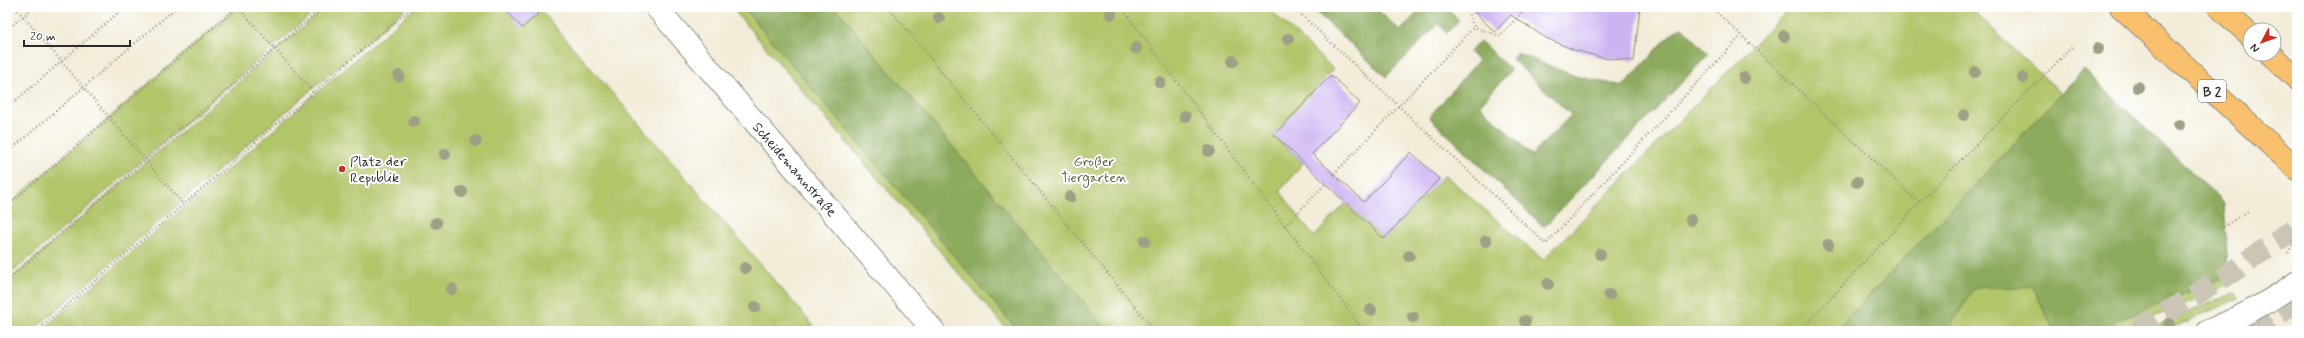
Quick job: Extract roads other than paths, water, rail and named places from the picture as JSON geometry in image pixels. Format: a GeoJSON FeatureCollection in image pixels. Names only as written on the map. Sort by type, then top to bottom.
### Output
{"type":"FeatureCollection","features":[{"type":"Feature","properties":{"kind":"main road","name":"B 2"},"geometry":{"type":"LineString","coordinates":[[2121,7],[2297,169]]}},
{"type":"Feature","properties":{"kind":"main road"},"geometry":{"type":"LineString","coordinates":[[2219,7],[2242,28]]}},
{"type":"Feature","properties":{"kind":"main road"},"geometry":{"type":"LineString","coordinates":[[2279,62],[2297,79]]}},
{"type":"Feature","properties":{"kind":"street","name":"Scheidemannstraße"},"geometry":{"type":"LineString","coordinates":[[656,7],[934,331]]}},
{"type":"Feature","properties":{"kind":"street"},"geometry":{"type":"LineString","coordinates":[[2208,331],[2233,320],[2284,292],[2297,282]]}},
{"type":"Feature","properties":{"kind":"tunnel"},"geometry":{"type":"LineString","coordinates":[[2137,331],[2232,272],[2297,227]]}},
{"type":"Feature","properties":{"kind":"tunnel"},"geometry":{"type":"LineString","coordinates":[[2252,331],[2297,302]]}},
{"type":"Feature","properties":{"kind":"place","name":"Platz der Republik"},"geometry":{"type":"Point","coordinates":[342,169]}},
{"type":"Feature","properties":{"kind":"park label","name":"Großer Tiergarten"},"geometry":{"type":"Point","coordinates":[1094,170]}}]}
